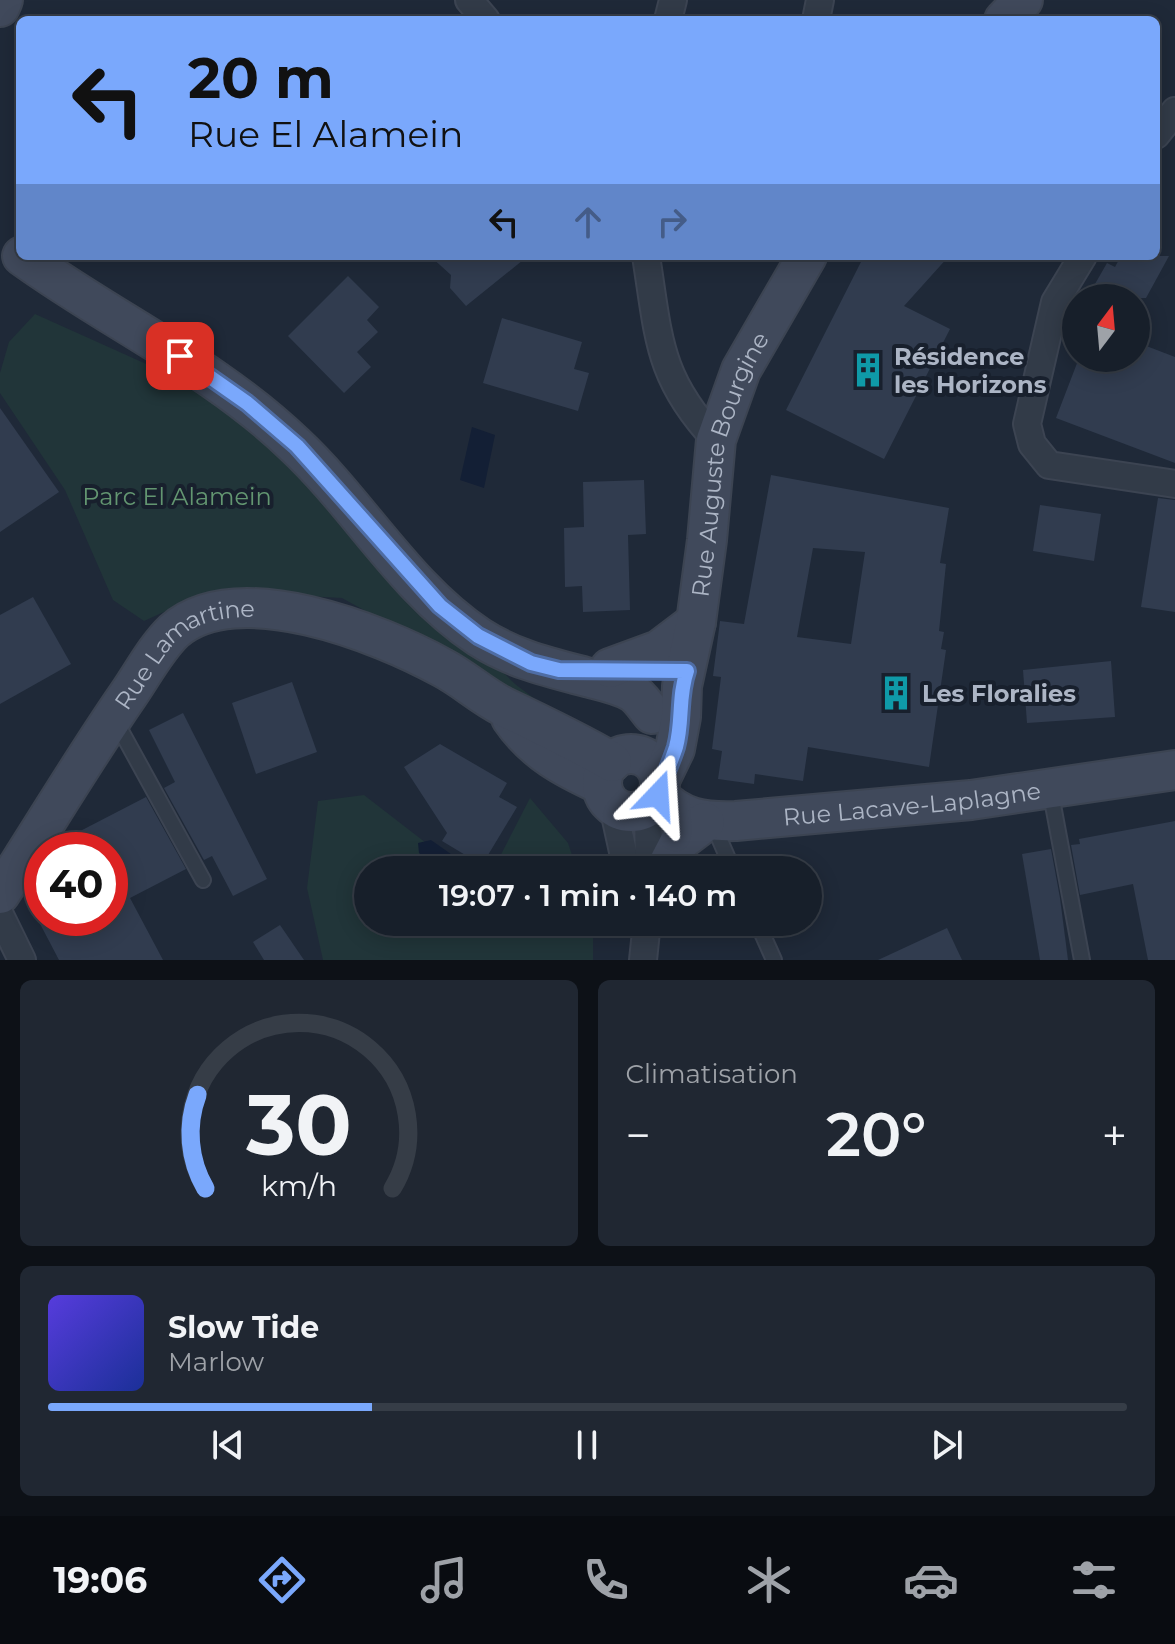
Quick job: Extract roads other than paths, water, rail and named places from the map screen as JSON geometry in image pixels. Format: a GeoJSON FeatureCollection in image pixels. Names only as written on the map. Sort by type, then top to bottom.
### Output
{"type":"FeatureCollection","features":[{"type":"Feature","properties":{"kind":"street"},"geometry":{"type":"LineString","coordinates":[[0,7],[3,0]]}},
{"type":"Feature","properties":{"kind":"street"},"geometry":{"type":"LineString","coordinates":[[469,0],[483,16]]}},
{"type":"Feature","properties":{"kind":"street"},"geometry":{"type":"LineString","coordinates":[[1008,16],[1023,0]]}},
{"type":"Feature","properties":{"kind":"street"},"geometry":{"type":"LineString","coordinates":[[1160,130],[1175,111]]}},
{"type":"Feature","properties":{"kind":"street"},"geometry":{"type":"LineString","coordinates":[[0,230],[16,249]]}},
{"type":"Feature","properties":{"kind":"street"},"geometry":{"type":"LineString","coordinates":[[29,260],[200,367],[247,403],[297,446],[440,606],[478,636],[531,663],[620,686],[635,693],[652,714]]}},
{"type":"Feature","properties":{"kind":"street"},"geometry":{"type":"LineString","coordinates":[[647,260],[662,355],[687,409],[716,440]]}},
{"type":"Feature","properties":{"kind":"street","name":"Rue Auguste Bourgine"},"geometry":{"type":"LineString","coordinates":[[632,784],[675,749],[684,679],[696,622],[716,440],[741,370],[805,260]]}},
{"type":"Feature","properties":{"kind":"street"},"geometry":{"type":"LineString","coordinates":[[1081,260],[1055,302],[1027,424],[1032,444],[1049,465],[1175,484]]}},
{"type":"Feature","properties":{"kind":"street","name":"Rue Lamartine"},"geometry":{"type":"LineString","coordinates":[[0,894],[113,716],[173,632],[195,617],[249,608],[335,620],[380,636],[445,669],[502,706],[531,717],[632,784]]}},
{"type":"Feature","properties":{"kind":"street"},"geometry":{"type":"LineString","coordinates":[[610,668],[659,650],[696,622]]}},
{"type":"Feature","properties":{"kind":"street"},"geometry":{"type":"LineString","coordinates":[[559,670],[610,668],[684,679]]}},
{"type":"Feature","properties":{"kind":"street"},"geometry":{"type":"LineString","coordinates":[[628,856],[632,784],[652,714],[684,679]]}},
{"type":"Feature","properties":{"kind":"street","name":"Rue Lacave-Laplagne"},"geometry":{"type":"LineString","coordinates":[[632,784],[672,810],[708,822],[971,800],[1175,770]]}},
{"type":"Feature","properties":{"kind":"street"},"geometry":{"type":"LineString","coordinates":[[632,784],[646,856]]}},
{"type":"Feature","properties":{"kind":"street"},"geometry":{"type":"LineString","coordinates":[[672,856],[680,841],[708,822]]}},
{"type":"Feature","properties":{"kind":"street"},"geometry":{"type":"LineString","coordinates":[[0,915],[22,960]]}},
{"type":"Feature","properties":{"kind":"street"},"geometry":{"type":"LineString","coordinates":[[643,960],[646,936]]}},
{"type":"Feature","properties":{"kind":"lane"},"geometry":{"type":"LineString","coordinates":[[113,716],[203,880]]}},
{"type":"Feature","properties":{"kind":"lane"},"geometry":{"type":"LineString","coordinates":[[1050,788],[1082,960]]}},
{"type":"Feature","properties":{"kind":"lane"},"geometry":{"type":"LineString","coordinates":[[708,822],[726,856]]}},
{"type":"Feature","properties":{"kind":"lane"},"geometry":{"type":"LineString","coordinates":[[763,936],[774,960]]}},
{"type":"Feature","properties":{"kind":"water"},"geometry":{"type":"Polygon","coordinates":[[[472,427],[495,435],[484,488],[460,480],[472,427]]]}},
{"type":"Feature","properties":{"kind":"water"},"geometry":{"type":"Polygon","coordinates":[[[431,840],[454,856],[422,856],[418,843],[431,840]]]}},
{"type":"Feature","properties":{"kind":"place","name":"Résidence les Horizons"},"geometry":{"type":"Point","coordinates":[868,370]}},
{"type":"Feature","properties":{"kind":"place","name":"Les Floralies"},"geometry":{"type":"Point","coordinates":[896,693]}},
{"type":"Feature","properties":{"kind":"park label","name":"Parc El Alamein"},"geometry":{"type":"Point","coordinates":[177,496]}}]}
